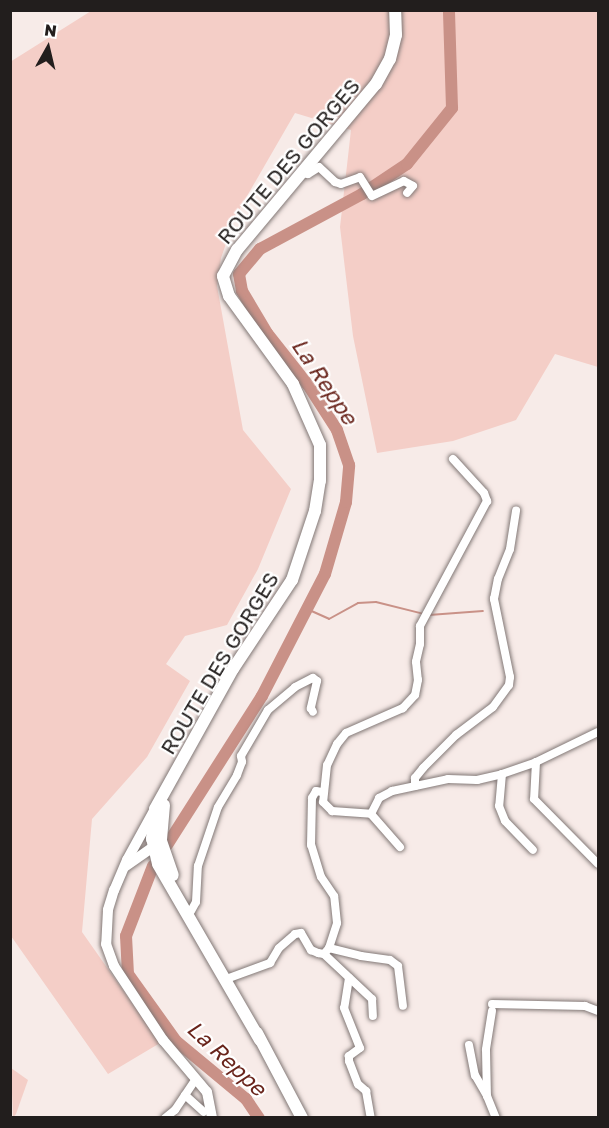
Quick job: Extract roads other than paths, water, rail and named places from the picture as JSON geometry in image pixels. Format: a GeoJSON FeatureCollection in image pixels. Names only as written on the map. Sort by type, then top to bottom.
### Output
{"type":"FeatureCollection","features":[{"type":"Feature","properties":{"kind":"main road","name":"ROUTE DES GORGES"},"geometry":{"type":"LineString","coordinates":[[260,1040],[251,1029],[158,864],[156,846],[155,809],[233,669],[292,580],[318,497],[321,454],[317,437],[293,384],[229,296],[223,283],[226,268],[237,250],[384,72],[396,35],[395,10]]}},
{"type":"Feature","properties":{"kind":"main road","name":"ROUTE DES GORGES"},"geometry":{"type":"LineString","coordinates":[[173,778],[156,846],[229,978],[302,1118]]}},
{"type":"Feature","properties":{"kind":"main road"},"geometry":{"type":"LineString","coordinates":[[155,809],[122,870],[108,910],[106,944],[109,956],[168,1047],[207,1092],[206,1114]]}},
{"type":"Feature","properties":{"kind":"main road"},"geometry":{"type":"LineString","coordinates":[[135,845],[156,846]]}},
{"type":"Feature","properties":{"kind":"main road"},"geometry":{"type":"LineString","coordinates":[[122,870],[156,846]]}},
{"type":"Feature","properties":{"kind":"main road"},"geometry":{"type":"LineString","coordinates":[[141,855],[158,864]]}},
{"type":"Feature","properties":{"kind":"street"},"geometry":{"type":"LineString","coordinates":[[302,173],[312,172],[319,167],[335,182],[341,184],[360,177],[372,196],[404,181],[413,186],[407,193]]}},
{"type":"Feature","properties":{"kind":"street"},"geometry":{"type":"LineString","coordinates":[[400,847],[371,813],[332,811],[325,807],[322,792],[327,765],[337,744],[346,733],[403,708],[415,695],[418,680],[416,662],[420,644],[420,626],[487,501],[484,494],[453,459]]}},
{"type":"Feature","properties":{"kind":"street"},"geometry":{"type":"LineString","coordinates":[[416,786],[415,778],[423,768],[456,735],[493,707],[509,685],[510,677],[494,599],[498,579],[510,549],[516,510]]}},
{"type":"Feature","properties":{"kind":"street"},"geometry":{"type":"LineString","coordinates":[[191,911],[196,902],[198,866],[218,807],[237,775],[242,762],[241,756],[268,710],[295,687],[313,678],[316,681],[311,708],[313,712]]}},
{"type":"Feature","properties":{"kind":"street"},"geometry":{"type":"LineString","coordinates":[[371,813],[379,798],[392,791],[448,778],[477,780],[502,774],[536,762],[598,732]]}},
{"type":"Feature","properties":{"kind":"street"},"geometry":{"type":"LineString","coordinates":[[536,762],[534,799],[598,864]]}},
{"type":"Feature","properties":{"kind":"street"},"geometry":{"type":"LineString","coordinates":[[502,774],[499,806],[505,821],[534,850]]}},
{"type":"Feature","properties":{"kind":"street"},"geometry":{"type":"LineString","coordinates":[[322,792],[316,791],[313,794],[312,855],[321,877],[334,896],[337,923],[327,951]]}},
{"type":"Feature","properties":{"kind":"street"},"geometry":{"type":"LineString","coordinates":[[229,978],[270,963],[287,939],[301,933],[311,950],[390,960],[398,966],[403,1006]]}},
{"type":"Feature","properties":{"kind":"street"},"geometry":{"type":"LineString","coordinates":[[327,951],[349,978],[372,999],[373,1016]]}},
{"type":"Feature","properties":{"kind":"street"},"geometry":{"type":"LineString","coordinates":[[349,978],[344,1008],[360,1048],[349,1056],[349,1062],[358,1084],[366,1091],[371,1118]]}},
{"type":"Feature","properties":{"kind":"street"},"geometry":{"type":"LineString","coordinates":[[488,1096],[486,1050],[492,1008],[585,1006],[598,1011]]}},
{"type":"Feature","properties":{"kind":"street"},"geometry":{"type":"LineString","coordinates":[[469,1045],[475,1075],[488,1096],[495,1118]]}},
{"type":"Feature","properties":{"kind":"street"},"geometry":{"type":"LineString","coordinates":[[165,1118],[175,1110],[196,1079]]}},
{"type":"Feature","properties":{"kind":"street"},"geometry":{"type":"LineString","coordinates":[[185,1095],[206,1114]]}},
{"type":"Feature","properties":{"kind":"waterway","name":"La Reppe"},"geometry":{"type":"LineString","coordinates":[[167,845],[262,696],[325,574],[346,502],[349,465],[337,430],[308,385],[267,333],[242,291],[239,274],[260,249],[362,194],[407,164],[452,108],[449,10]]}},
{"type":"Feature","properties":{"kind":"waterway"},"geometry":{"type":"LineString","coordinates":[[307,609],[329,619],[358,603],[376,602],[424,614]]}},
{"type":"Feature","properties":{"kind":"waterway"},"geometry":{"type":"LineString","coordinates":[[429,615],[483,611]]}},
{"type":"Feature","properties":{"kind":"waterway","name":"La Reppe"},"geometry":{"type":"LineString","coordinates":[[153,866],[126,936],[128,974],[176,1041],[246,1099],[259,1118]]}}]}
